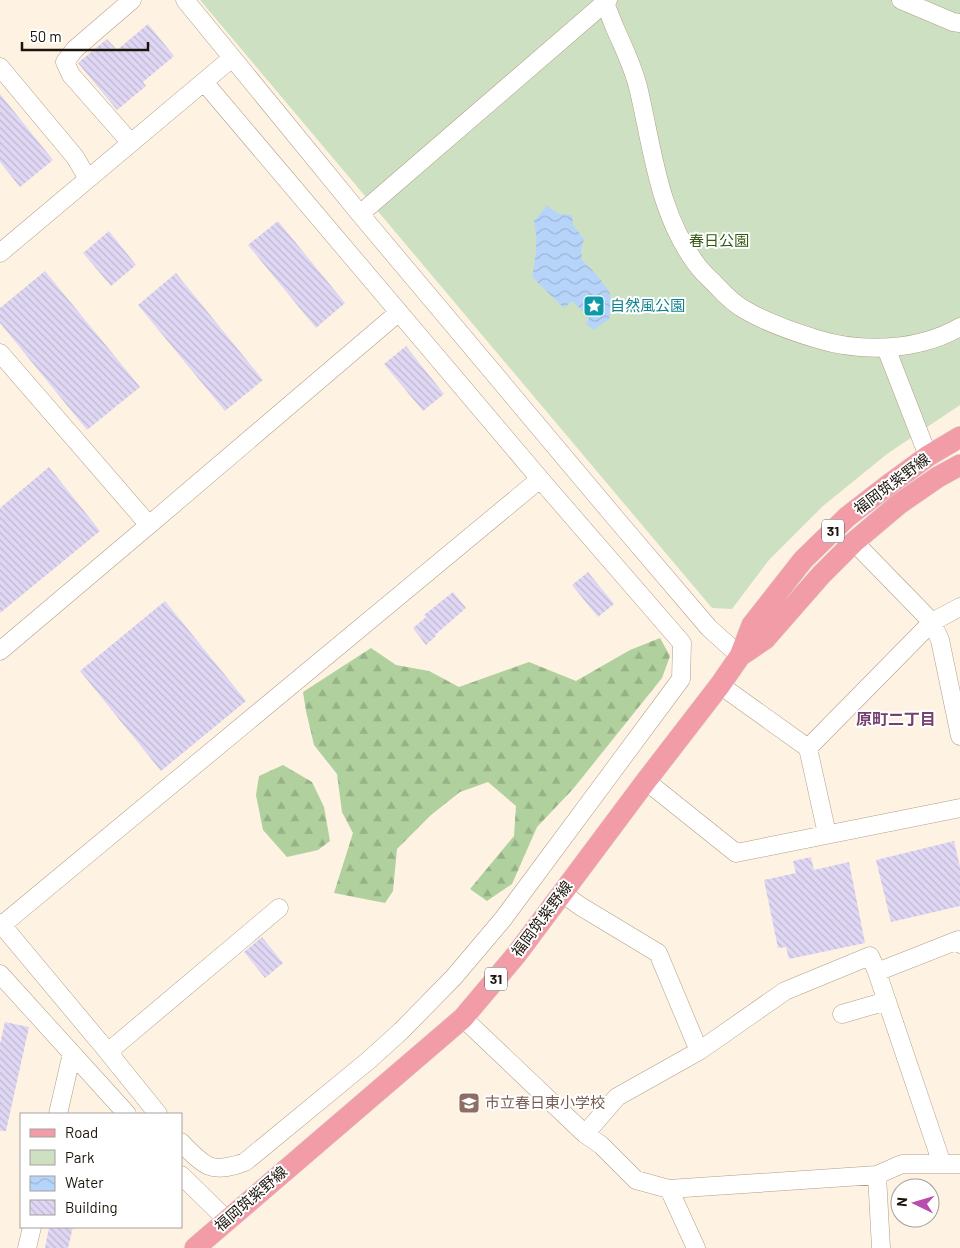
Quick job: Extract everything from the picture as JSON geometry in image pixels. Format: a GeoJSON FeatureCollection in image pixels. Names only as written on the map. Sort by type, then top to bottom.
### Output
{"type":"FeatureCollection","features":[{"type":"Feature","properties":{"kind":"main road","name":"福岡筑紫野線"},"geometry":{"type":"LineString","coordinates":[[195,1248],[463,1018],[516,955],[720,685],[740,656],[752,625],[803,560],[847,517],[928,456],[960,437]]}},
{"type":"Feature","properties":{"kind":"main road","name":"福岡筑紫野線"},"geometry":{"type":"LineString","coordinates":[[740,656],[765,638],[821,575],[854,542],[899,504],[938,477],[960,465]]}},
{"type":"Feature","properties":{"kind":"street"},"geometry":{"type":"LineString","coordinates":[[131,144],[71,75],[65,62],[75,49],[132,0]]}},
{"type":"Feature","properties":{"kind":"street"},"geometry":{"type":"LineString","coordinates":[[185,0],[360,214],[709,628],[740,656]]}},
{"type":"Feature","properties":{"kind":"street"},"geometry":{"type":"LineString","coordinates":[[901,0],[953,22],[960,23]]}},
{"type":"Feature","properties":{"kind":"street"},"geometry":{"type":"LineString","coordinates":[[360,214],[605,1],[630,60],[639,90],[662,194],[679,238],[697,266],[722,291],[746,310],[800,334],[833,344],[886,348],[915,344],[952,332],[960,327]]}},
{"type":"Feature","properties":{"kind":"street"},"geometry":{"type":"LineString","coordinates":[[0,253],[232,58]]}},
{"type":"Feature","properties":{"kind":"street"},"geometry":{"type":"LineString","coordinates":[[0,67],[75,156],[88,179]]}},
{"type":"Feature","properties":{"kind":"street"},"geometry":{"type":"LineString","coordinates":[[182,1143],[188,1151],[209,1166],[233,1166],[245,1162],[369,1060],[401,1031],[454,977],[503,919],[681,679],[682,643],[540,479],[204,82]]}},
{"type":"Feature","properties":{"kind":"street"},"geometry":{"type":"LineString","coordinates":[[0,651],[399,312]]}},
{"type":"Feature","properties":{"kind":"street"},"geometry":{"type":"LineString","coordinates":[[886,348],[928,456]]}},
{"type":"Feature","properties":{"kind":"street"},"geometry":{"type":"LineString","coordinates":[[0,353],[148,525]]}},
{"type":"Feature","properties":{"kind":"street"},"geometry":{"type":"LineString","coordinates":[[157,1113],[1,924],[540,479]]}},
{"type":"Feature","properties":{"kind":"street"},"geometry":{"type":"LineString","coordinates":[[854,542],[932,622],[954,681],[960,736]]}},
{"type":"Feature","properties":{"kind":"street"},"geometry":{"type":"LineString","coordinates":[[808,748],[932,622],[960,607]]}},
{"type":"Feature","properties":{"kind":"street"},"geometry":{"type":"LineString","coordinates":[[720,685],[808,748],[827,834]]}},
{"type":"Feature","properties":{"kind":"street"},"geometry":{"type":"LineString","coordinates":[[646,781],[736,853],[960,808]]}},
{"type":"Feature","properties":{"kind":"street"},"geometry":{"type":"LineString","coordinates":[[562,892],[580,906],[658,954],[699,1051]]}},
{"type":"Feature","properties":{"kind":"street"},"geometry":{"type":"LineString","coordinates":[[108,1052],[279,908]]}},
{"type":"Feature","properties":{"kind":"street"},"geometry":{"type":"LineString","coordinates":[[877,972],[958,940],[960,944]]}},
{"type":"Feature","properties":{"kind":"street"},"geometry":{"type":"LineString","coordinates":[[463,1018],[585,1134],[600,1145],[636,1180],[668,1189],[877,1175],[902,1164],[955,1166],[870,956],[785,991],[699,1051],[617,1097],[585,1134]]}},
{"type":"Feature","properties":{"kind":"street"},"geometry":{"type":"LineString","coordinates":[[0,977],[126,1113]]}},
{"type":"Feature","properties":{"kind":"street"},"geometry":{"type":"LineString","coordinates":[[842,1014],[887,1001]]}},
{"type":"Feature","properties":{"kind":"street"},"geometry":{"type":"LineString","coordinates":[[58,1113],[72,1053]]}},
{"type":"Feature","properties":{"kind":"street"},"geometry":{"type":"LineString","coordinates":[[877,1175],[881,1248]]}},
{"type":"Feature","properties":{"kind":"street"},"geometry":{"type":"LineString","coordinates":[[182,1176],[227,1220]]}},
{"type":"Feature","properties":{"kind":"street"},"geometry":{"type":"LineString","coordinates":[[668,1189],[696,1248]]}},
{"type":"Feature","properties":{"kind":"street"},"geometry":{"type":"LineString","coordinates":[[27,1248],[32,1228]]}},
{"type":"Feature","properties":{"kind":"green space","name":"春日公園"},"geometry":{"type":"Polygon","coordinates":[[[200,0],[960,0],[960,405],[887,454],[823,506],[769,560],[732,609],[712,608],[200,0]]]}},
{"type":"Feature","properties":{"kind":"green space"},"geometry":{"type":"Polygon","coordinates":[[[660,638],[670,656],[662,678],[573,789],[537,827],[512,884],[487,901],[470,889],[514,836],[516,806],[488,782],[460,792],[431,815],[397,849],[393,891],[385,903],[334,893],[353,833],[342,812],[337,774],[314,745],[303,692],[371,648],[396,665],[429,671],[459,687],[529,662],[576,681],[630,650],[660,638]]]}},
{"type":"Feature","properties":{"kind":"green space"},"geometry":{"type":"Polygon","coordinates":[[[283,765],[312,782],[324,807],[330,841],[318,850],[287,857],[263,830],[256,795],[259,776],[283,765]]]}},
{"type":"Feature","properties":{"kind":"water"},"geometry":{"type":"Polygon","coordinates":[[[547,205],[558,213],[572,215],[573,225],[584,239],[581,251],[582,260],[609,291],[612,304],[609,319],[594,330],[586,324],[589,317],[572,301],[564,308],[532,277],[536,249],[534,221],[547,205]]]}},
{"type":"Feature","properties":{"kind":"building"},"geometry":{"type":"Polygon","coordinates":[[[148,24],[174,56],[143,82],[146,86],[117,110],[78,63],[107,39],[117,50],[148,24]]]}},
{"type":"Feature","properties":{"kind":"building"},"geometry":{"type":"Polygon","coordinates":[[[0,94],[53,160],[20,187],[0,162],[0,94]]]}},
{"type":"Feature","properties":{"kind":"building"},"geometry":{"type":"Polygon","coordinates":[[[278,221],[345,303],[316,328],[248,245],[278,221]]]}},
{"type":"Feature","properties":{"kind":"building"},"geometry":{"type":"Polygon","coordinates":[[[109,231],[136,265],[111,286],[83,253],[109,231]]]}},
{"type":"Feature","properties":{"kind":"building"},"geometry":{"type":"Polygon","coordinates":[[[45,271],[140,387],[87,430],[0,323],[0,308],[45,271]]]}},
{"type":"Feature","properties":{"kind":"building"},"geometry":{"type":"Polygon","coordinates":[[[176,273],[263,380],[225,411],[138,305],[176,273]]]}},
{"type":"Feature","properties":{"kind":"building"},"geometry":{"type":"Polygon","coordinates":[[[406,346],[444,394],[423,411],[384,364],[406,346]]]}},
{"type":"Feature","properties":{"kind":"building"},"geometry":{"type":"Polygon","coordinates":[[[49,467],[100,531],[0,613],[0,508],[49,467]]]}},
{"type":"Feature","properties":{"kind":"building"},"geometry":{"type":"Polygon","coordinates":[[[588,572],[614,604],[598,617],[572,585],[588,572]]]}},
{"type":"Feature","properties":{"kind":"building"},"geometry":{"type":"Polygon","coordinates":[[[453,592],[466,608],[426,645],[413,628],[426,617],[424,615],[453,592]]]}},
{"type":"Feature","properties":{"kind":"building"},"geometry":{"type":"Polygon","coordinates":[[[165,601],[246,701],[161,771],[80,671],[165,601]]]}},
{"type":"Feature","properties":{"kind":"building"},"geometry":{"type":"Polygon","coordinates":[[[954,841],[960,867],[960,906],[891,922],[876,860],[954,841]]]}},
{"type":"Feature","properties":{"kind":"building"},"geometry":{"type":"Polygon","coordinates":[[[811,857],[814,870],[849,862],[865,943],[789,959],[786,947],[778,948],[764,880],[796,873],[793,861],[811,857]]]}},
{"type":"Feature","properties":{"kind":"building"},"geometry":{"type":"Polygon","coordinates":[[[262,937],[283,963],[265,978],[244,952],[262,937]]]}},
{"type":"Feature","properties":{"kind":"building"},"geometry":{"type":"Polygon","coordinates":[[[5,1022],[29,1027],[6,1131],[0,1131],[0,1044],[5,1022]]]}},
{"type":"Feature","properties":{"kind":"building"},"geometry":{"type":"Polygon","coordinates":[[[49,1228],[73,1228],[68,1248],[45,1248],[49,1228]]]}},
{"type":"Feature","properties":{"kind":"place","name":"自然風公園"},"geometry":{"type":"Point","coordinates":[594,306]}},
{"type":"Feature","properties":{"kind":"place","name":"市立春日東小学校"},"geometry":{"type":"Point","coordinates":[469,1103]}},
{"type":"Feature","properties":{"kind":"district","name":"原町二丁目"},"geometry":{"type":"Point","coordinates":[896,719]}}]}
